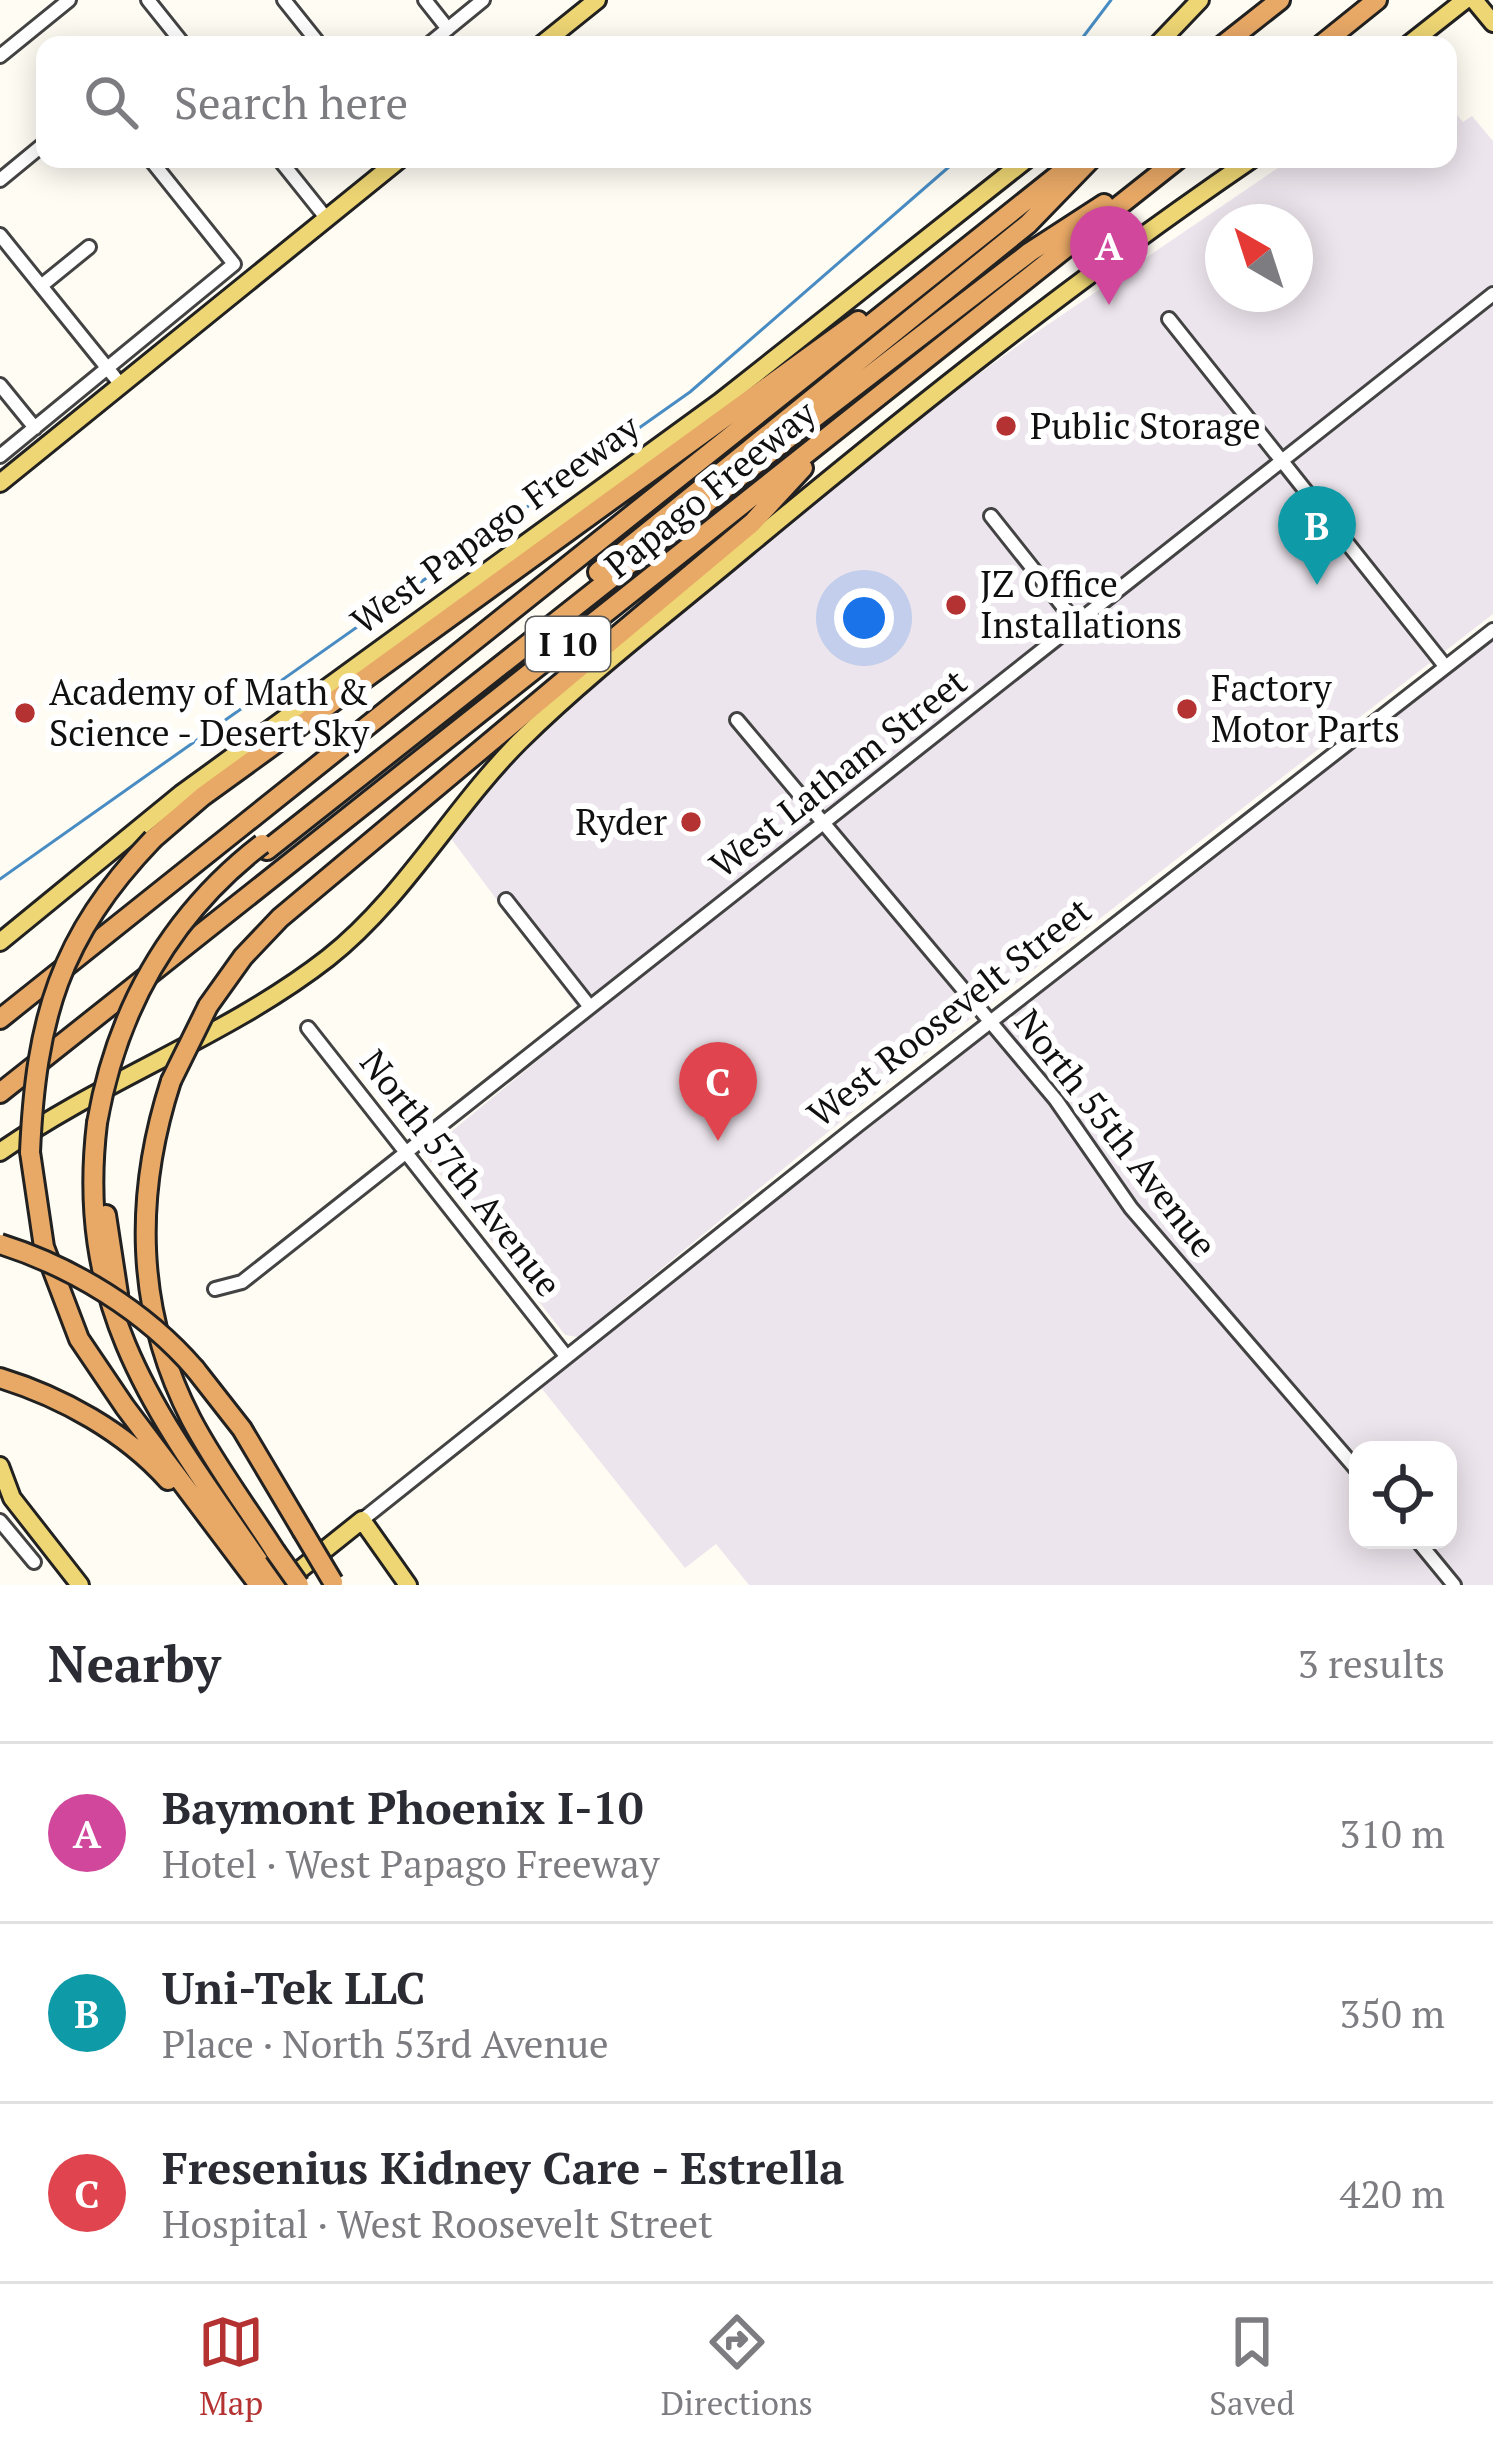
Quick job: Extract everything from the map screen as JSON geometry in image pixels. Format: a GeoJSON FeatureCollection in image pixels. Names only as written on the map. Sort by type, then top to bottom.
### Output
{"type":"FeatureCollection","features":[{"type":"Feature","properties":{"kind":"highway"},"geometry":{"type":"LineString","coordinates":[[1234,36],[1280,0]]}},
{"type":"Feature","properties":{"kind":"highway"},"geometry":{"type":"LineString","coordinates":[[1332,36],[1377,0]]}},
{"type":"Feature","properties":{"kind":"highway","name":"Papago Freeway"},"geometry":{"type":"LineString","coordinates":[[0,1018],[1067,168]]}},
{"type":"Feature","properties":{"kind":"highway"},"geometry":{"type":"LineString","coordinates":[[258,1570],[133,1342],[118,1294],[107,1223],[101,1123],[126,1043],[168,956],[264,847],[1028,224],[1081,168]]}},
{"type":"Feature","properties":{"kind":"highway"},"geometry":{"type":"LineString","coordinates":[[264,847],[1030,252],[1161,168]]}},
{"type":"Feature","properties":{"kind":"highway","name":"Papago Freeway"},"geometry":{"type":"LineString","coordinates":[[0,1094],[1164,168]]}},
{"type":"Feature","properties":{"kind":"highway"},"geometry":{"type":"LineString","coordinates":[[299,1585],[258,1570],[125,1407],[79,1340],[44,1247],[30,1151],[40,1038],[71,950],[111,886],[185,809],[698,440],[835,334],[909,292]]}},
{"type":"Feature","properties":{"kind":"highway"},"geometry":{"type":"LineString","coordinates":[[258,1570],[169,1372],[155,1324],[144,1217],[152,1147],[171,1081],[208,1006],[280,918],[752,523],[848,421]]}},
{"type":"Feature","properties":{"kind":"highway"},"geometry":{"type":"LineString","coordinates":[[0,1004],[248,818]]}},
{"type":"Feature","properties":{"kind":"highway"},"geometry":{"type":"LineString","coordinates":[[0,1244],[51,1264],[119,1302],[195,1369],[242,1429],[334,1584]]}},
{"type":"Feature","properties":{"kind":"highway"},"geometry":{"type":"LineString","coordinates":[[0,1378],[84,1415],[143,1455],[258,1570],[282,1585]]}},
{"type":"Feature","properties":{"kind":"main road"},"geometry":{"type":"LineString","coordinates":[[552,36],[597,0]]}},
{"type":"Feature","properties":{"kind":"main road"},"geometry":{"type":"LineString","coordinates":[[1165,36],[1200,0]]}},
{"type":"Feature","properties":{"kind":"main road"},"geometry":{"type":"LineString","coordinates":[[1419,36],[1465,0]]}},
{"type":"Feature","properties":{"kind":"main road"},"geometry":{"type":"LineString","coordinates":[[1474,0],[1493,23]]}},
{"type":"Feature","properties":{"kind":"main road"},"geometry":{"type":"LineString","coordinates":[[0,483],[389,168]]}},
{"type":"Feature","properties":{"kind":"main road","name":"West Papago Freeway"},"geometry":{"type":"LineString","coordinates":[[0,942],[182,794],[720,402],[1016,168]]}},
{"type":"Feature","properties":{"kind":"main road"},"geometry":{"type":"LineString","coordinates":[[0,1152],[63,1111],[286,988],[328,957],[373,916],[520,741],[608,663],[1057,296],[1239,168]]}},
{"type":"Feature","properties":{"kind":"main road"},"geometry":{"type":"LineString","coordinates":[[0,1466],[4,1499],[80,1585]]}},
{"type":"Feature","properties":{"kind":"main road"},"geometry":{"type":"LineString","coordinates":[[362,1520],[409,1585]]}},
{"type":"Feature","properties":{"kind":"main road","name":"West Roosevelt Street"},"geometry":{"type":"LineString","coordinates":[[282,1585],[362,1520]]}},
{"type":"Feature","properties":{"kind":"street"},"geometry":{"type":"LineString","coordinates":[[0,56],[69,0]]}},
{"type":"Feature","properties":{"kind":"street"},"geometry":{"type":"LineString","coordinates":[[148,0],[172,36]]}},
{"type":"Feature","properties":{"kind":"street"},"geometry":{"type":"LineString","coordinates":[[284,0],[313,36]]}},
{"type":"Feature","properties":{"kind":"street"},"geometry":{"type":"LineString","coordinates":[[425,0],[448,29]]}},
{"type":"Feature","properties":{"kind":"street"},"geometry":{"type":"LineString","coordinates":[[439,36],[483,0]]}},
{"type":"Feature","properties":{"kind":"street"},"geometry":{"type":"LineString","coordinates":[[0,179],[36,150]]}},
{"type":"Feature","properties":{"kind":"street"},"geometry":{"type":"LineString","coordinates":[[0,456],[234,265],[157,168]]}},
{"type":"Feature","properties":{"kind":"street"},"geometry":{"type":"LineString","coordinates":[[289,168],[327,219]]}},
{"type":"Feature","properties":{"kind":"street"},"geometry":{"type":"LineString","coordinates":[[0,235],[121,385]]}},
{"type":"Feature","properties":{"kind":"street"},"geometry":{"type":"LineString","coordinates":[[41,286],[89,247]]}},
{"type":"Feature","properties":{"kind":"street","name":"West Latham Street"},"geometry":{"type":"LineString","coordinates":[[215,1289],[242,1282],[1493,294]]}},
{"type":"Feature","properties":{"kind":"street"},"geometry":{"type":"LineString","coordinates":[[1169,319],[1445,666]]}},
{"type":"Feature","properties":{"kind":"street"},"geometry":{"type":"LineString","coordinates":[[0,385],[35,428]]}},
{"type":"Feature","properties":{"kind":"street"},"geometry":{"type":"LineString","coordinates":[[991,516],[1076,623]]}},
{"type":"Feature","properties":{"kind":"street","name":"West Roosevelt Street"},"geometry":{"type":"LineString","coordinates":[[362,1520],[1493,630]]}},
{"type":"Feature","properties":{"kind":"street","name":"North 55th Avenue"},"geometry":{"type":"LineString","coordinates":[[737,720],[1056,1100],[1131,1208],[1349,1461]]}},
{"type":"Feature","properties":{"kind":"street"},"geometry":{"type":"LineString","coordinates":[[506,900],[590,1007]]}},
{"type":"Feature","properties":{"kind":"street","name":"North 57th Avenue"},"geometry":{"type":"LineString","coordinates":[[308,1028],[566,1356]]}},
{"type":"Feature","properties":{"kind":"street"},"geometry":{"type":"LineString","coordinates":[[0,1522],[34,1562]]}},
{"type":"Feature","properties":{"kind":"street"},"geometry":{"type":"LineString","coordinates":[[1424,1549],[1454,1585]]}},
{"type":"Feature","properties":{"kind":"shaded area"},"geometry":{"type":"Polygon","coordinates":[[[1457,115],[1463,122],[1472,116],[1493,141],[1493,614],[889,1082],[578,1337],[565,1335],[424,1154],[587,1020],[449,836],[517,758],[607,676],[894,435],[1205,218],[1205,312],[1313,312],[1313,204],[1225,204],[1278,168],[1457,168],[1457,115]]]}},
{"type":"Feature","properties":{"kind":"shaded area"},"geometry":{"type":"Polygon","coordinates":[[[1493,630],[1493,1585],[749,1585],[716,1544],[685,1568],[539,1385],[962,1055],[1493,630]]]}},
{"type":"Feature","properties":{"kind":"waterway"},"geometry":{"type":"LineString","coordinates":[[1084,36],[1111,0]]}},
{"type":"Feature","properties":{"kind":"waterway"},"geometry":{"type":"LineString","coordinates":[[0,879],[690,392],[948,168]]}},
{"type":"Feature","properties":{"kind":"place","name":"Baymont Phoenix I-10"},"geometry":{"type":"Point","coordinates":[1109,305]}},
{"type":"Feature","properties":{"kind":"place","name":"Public Storage"},"geometry":{"type":"Point","coordinates":[1006,426]}},
{"type":"Feature","properties":{"kind":"place","name":"Uni-Tek LLC"},"geometry":{"type":"Point","coordinates":[1317,585]}},
{"type":"Feature","properties":{"kind":"place","name":"JZ Office Installations"},"geometry":{"type":"Point","coordinates":[956,605]}},
{"type":"Feature","properties":{"kind":"place","name":"Factory Motor Parts"},"geometry":{"type":"Point","coordinates":[1187,709]}},
{"type":"Feature","properties":{"kind":"place","name":"Academy of Math & Science - Desert Sky"},"geometry":{"type":"Point","coordinates":[25,713]}},
{"type":"Feature","properties":{"kind":"place","name":"Ryder"},"geometry":{"type":"Point","coordinates":[691,822]}},
{"type":"Feature","properties":{"kind":"place","name":"Fresenius Kidney Care - Estrella"},"geometry":{"type":"Point","coordinates":[718,1141]}}]}
